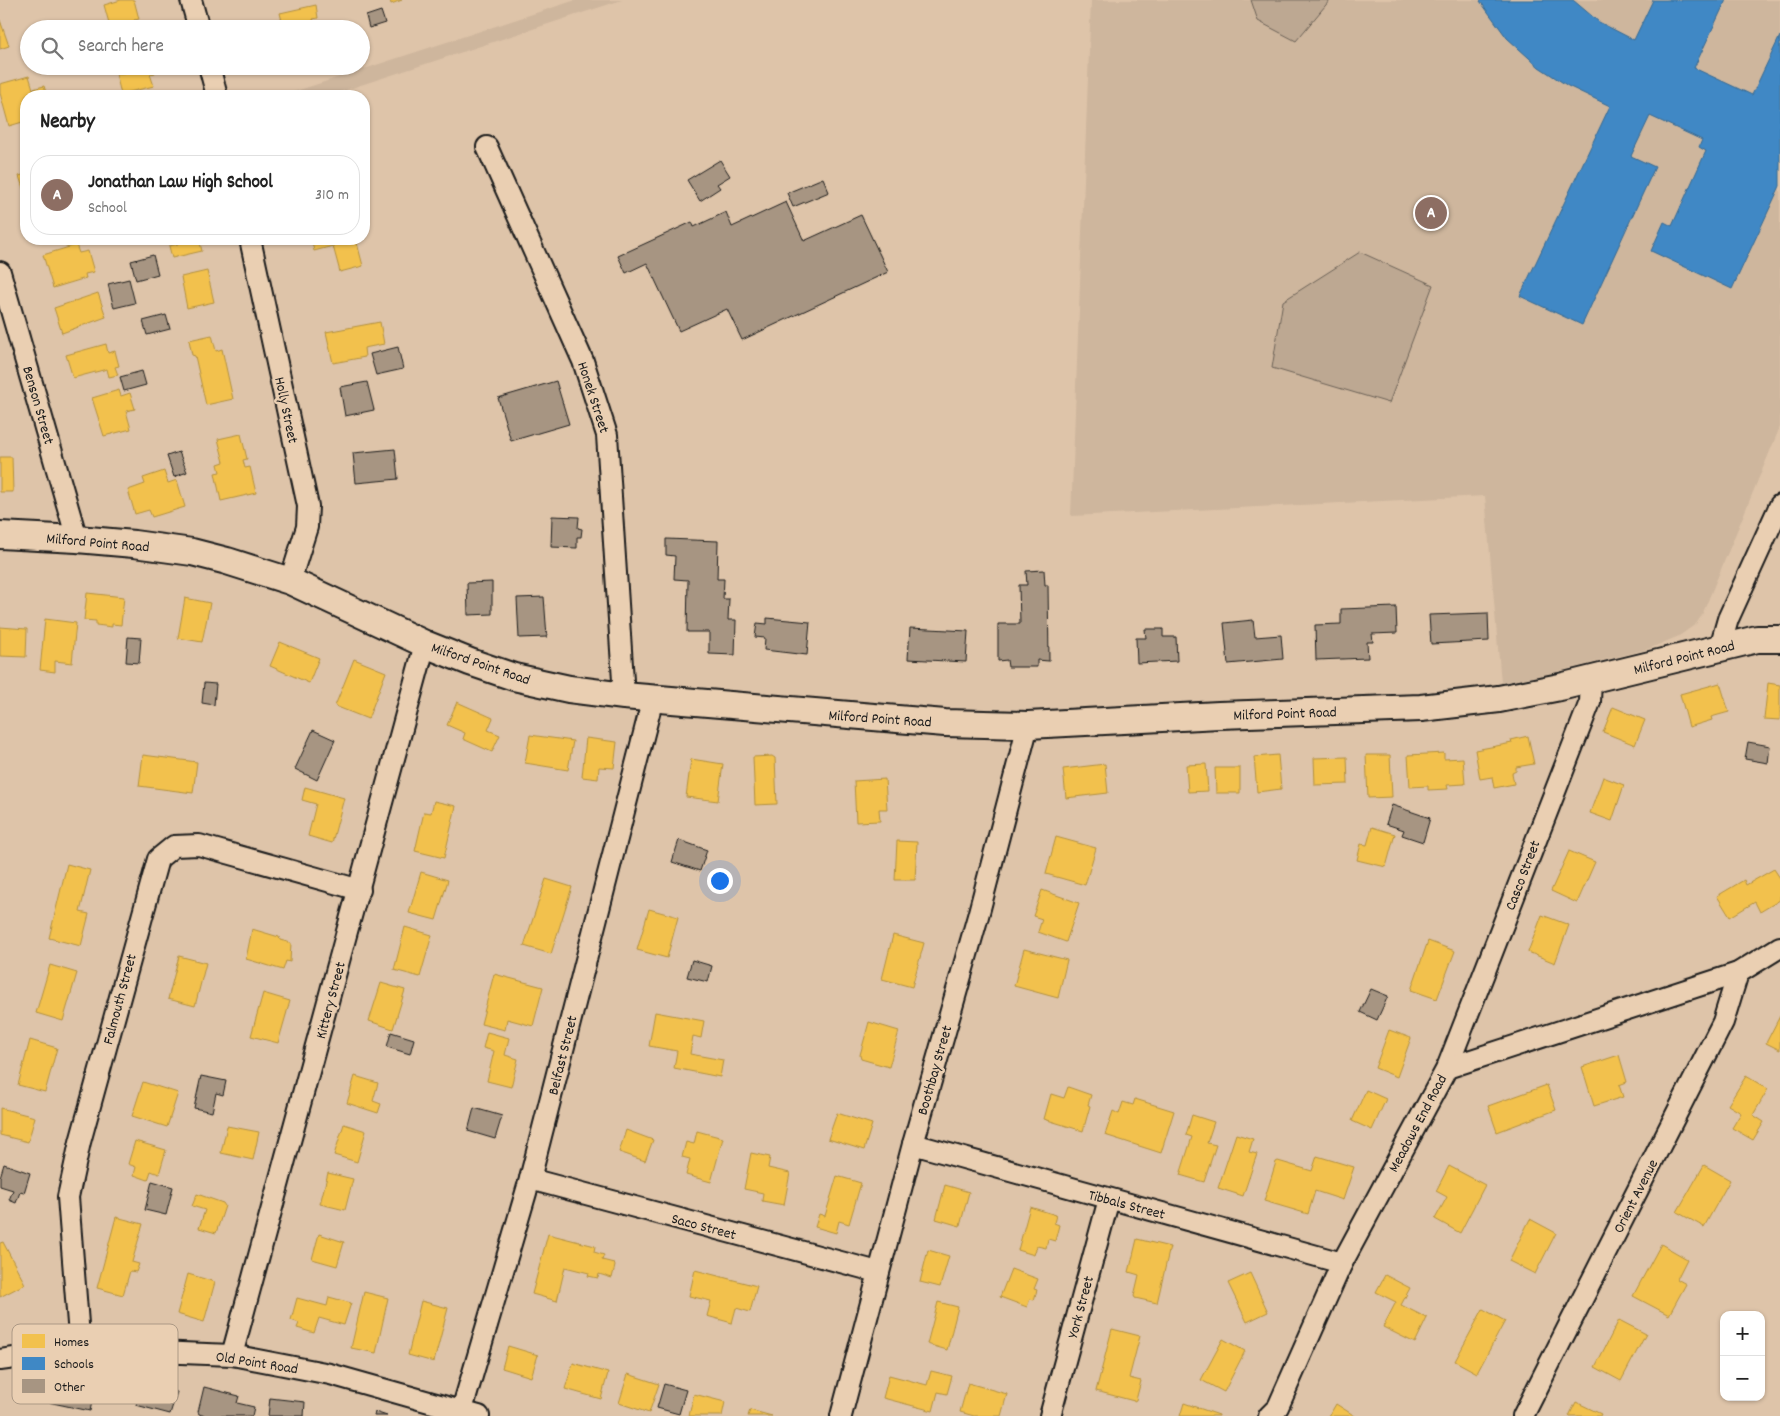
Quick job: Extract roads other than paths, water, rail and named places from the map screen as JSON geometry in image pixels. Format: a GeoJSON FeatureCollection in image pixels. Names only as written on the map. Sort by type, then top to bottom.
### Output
{"type":"FeatureCollection","features":[{"type":"Feature","properties":{"kind":"main road","name":"Milford Point Road"},"geometry":{"type":"LineString","coordinates":[[0,535],[77,539],[153,546],[192,552],[290,581],[425,644],[470,662],[514,676],[569,689],[624,696],[945,724],[1028,725],[1421,708],[1499,699],[1591,680],[1757,639],[1780,639]]}},
{"type":"Feature","properties":{"kind":"street"},"geometry":{"type":"LineString","coordinates":[[191,0],[197,20]]}},
{"type":"Feature","properties":{"kind":"street"},"geometry":{"type":"LineString","coordinates":[[211,75],[215,90]]}},
{"type":"Feature","properties":{"kind":"street","name":"Honek Street"},"geometry":{"type":"LineString","coordinates":[[487,147],[583,361],[607,435],[624,696]]}},
{"type":"Feature","properties":{"kind":"street","name":"Holly Street"},"geometry":{"type":"LineString","coordinates":[[251,245],[308,506],[307,527],[290,581]]}},
{"type":"Feature","properties":{"kind":"street","name":"Benson Street"},"geometry":{"type":"LineString","coordinates":[[0,272],[77,539]]}},
{"type":"Feature","properties":{"kind":"street"},"geometry":{"type":"LineString","coordinates":[[1720,647],[1728,619],[1780,504]]}},
{"type":"Feature","properties":{"kind":"street","name":"Kittery Street"},"geometry":{"type":"LineString","coordinates":[[232,1355],[360,890],[425,644]]}},
{"type":"Feature","properties":{"kind":"street","name":"Casco Street"},"geometry":{"type":"LineString","coordinates":[[1447,1068],[1590,702],[1591,680]]}},
{"type":"Feature","properties":{"kind":"street","name":"Belfast Street"},"geometry":{"type":"LineString","coordinates":[[471,1413],[653,698]]}},
{"type":"Feature","properties":{"kind":"street","name":"Boothbay Street"},"geometry":{"type":"LineString","coordinates":[[841,1416],[878,1272],[978,916],[1028,725]]}},
{"type":"Feature","properties":{"kind":"street","name":"Falmouth Street"},"geometry":{"type":"LineString","coordinates":[[78,1324],[68,1197],[80,1142],[158,859],[174,846],[199,846],[360,890]]}},
{"type":"Feature","properties":{"kind":"street","name":"Meadows End Road"},"geometry":{"type":"LineString","coordinates":[[1269,1416],[1278,1407],[1342,1263],[1447,1068],[1738,973],[1780,947]]}},
{"type":"Feature","properties":{"kind":"street","name":"Orient Avenue"},"geometry":{"type":"LineString","coordinates":[[1523,1416],[1723,1022],[1738,973]]}},
{"type":"Feature","properties":{"kind":"street","name":"Tibbals Street"},"geometry":{"type":"LineString","coordinates":[[913,1144],[1342,1263]]}},
{"type":"Feature","properties":{"kind":"street","name":"Saco Street"},"geometry":{"type":"LineString","coordinates":[[530,1179],[878,1272]]}},
{"type":"Feature","properties":{"kind":"street","name":"York Street"},"geometry":{"type":"LineString","coordinates":[[1050,1416],[1109,1199]]}},
{"type":"Feature","properties":{"kind":"street","name":"Old Point Road"},"geometry":{"type":"LineString","coordinates":[[178,1353],[232,1355],[330,1374],[471,1413]]}},
{"type":"Feature","properties":{"kind":"place","name":"Jonathan Law High School"},"geometry":{"type":"Point","coordinates":[1431,213]}}]}
